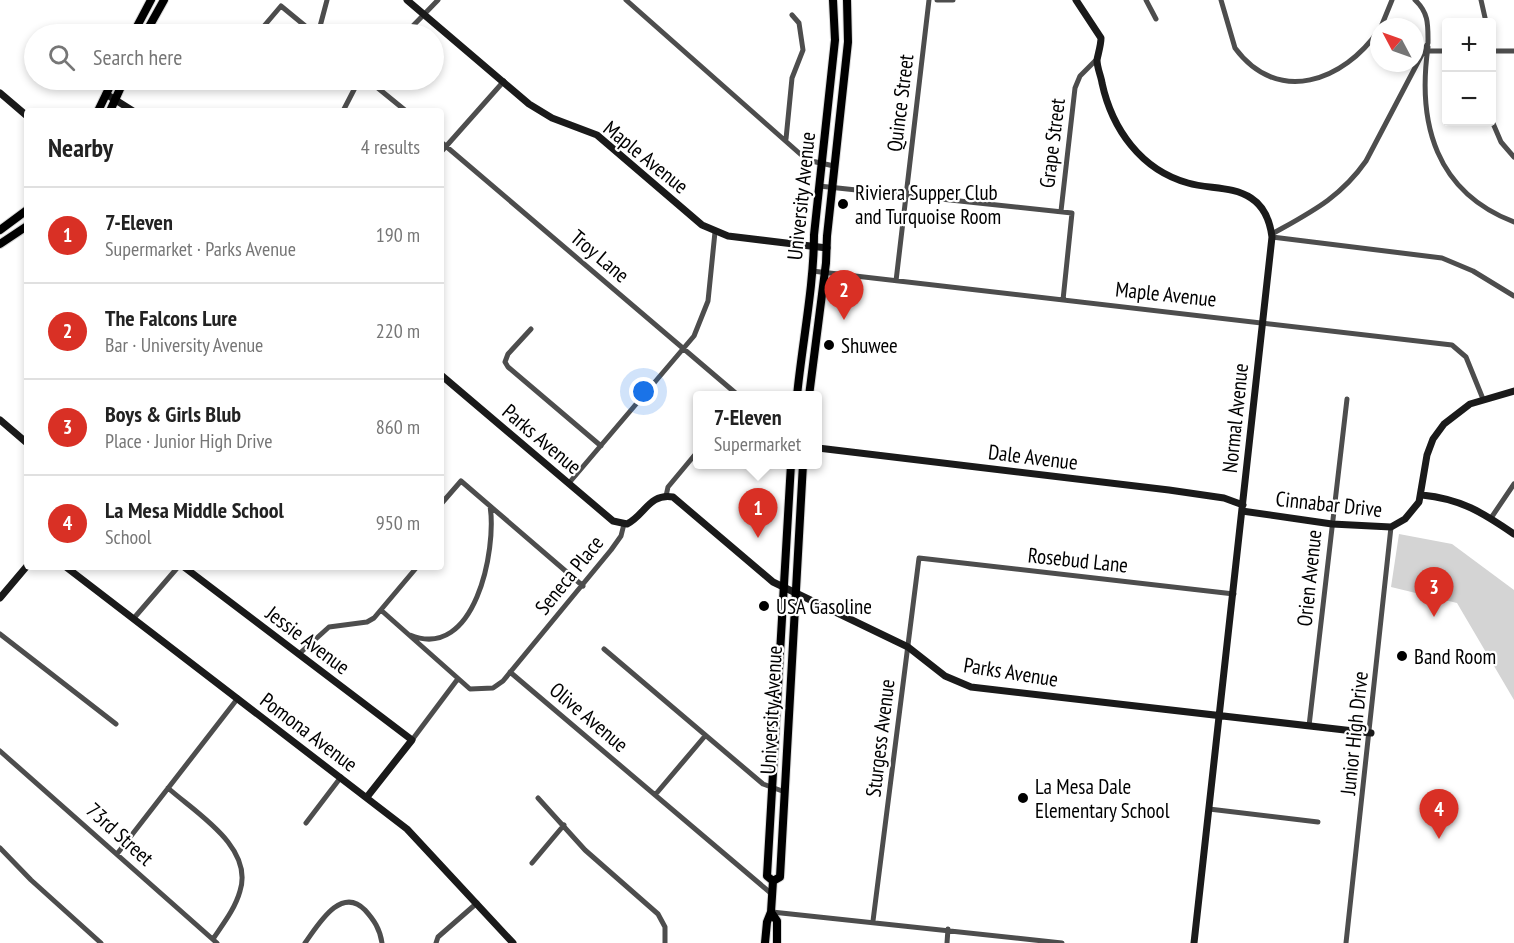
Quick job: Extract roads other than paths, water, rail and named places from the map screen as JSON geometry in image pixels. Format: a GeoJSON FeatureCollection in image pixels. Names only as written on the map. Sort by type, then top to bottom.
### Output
{"type":"FeatureCollection","features":[{"type":"Feature","properties":{"kind":"main road"},"geometry":{"type":"LineString","coordinates":[[138,24],[151,0]]}},
{"type":"Feature","properties":{"kind":"main road"},"geometry":{"type":"LineString","coordinates":[[151,24],[164,0]]}},
{"type":"Feature","properties":{"kind":"main road","name":"University Avenue"},"geometry":{"type":"LineString","coordinates":[[798,391],[836,40],[833,0]]}},
{"type":"Feature","properties":{"kind":"main road","name":"University Avenue"},"geometry":{"type":"LineString","coordinates":[[810,391],[825,273],[848,42],[847,0]]}},
{"type":"Feature","properties":{"kind":"main road"},"geometry":{"type":"LineString","coordinates":[[99,108],[108,90]]}},
{"type":"Feature","properties":{"kind":"main road"},"geometry":{"type":"LineString","coordinates":[[111,108],[119,90]]}},
{"type":"Feature","properties":{"kind":"main road"},"geometry":{"type":"LineString","coordinates":[[0,230],[24,212]]}},
{"type":"Feature","properties":{"kind":"main road"},"geometry":{"type":"LineString","coordinates":[[0,244],[24,228]]}},
{"type":"Feature","properties":{"kind":"main road","name":"University Avenue"},"geometry":{"type":"LineString","coordinates":[[773,881],[767,876],[791,469]]}},
{"type":"Feature","properties":{"kind":"main road","name":"University Avenue"},"geometry":{"type":"LineString","coordinates":[[773,881],[780,878],[803,469]]}},
{"type":"Feature","properties":{"kind":"main road","name":"University Avenue"},"geometry":{"type":"LineString","coordinates":[[765,943],[767,922],[771,912],[773,881]]}},
{"type":"Feature","properties":{"kind":"main road","name":"University Avenue"},"geometry":{"type":"LineString","coordinates":[[771,912],[777,921],[777,943]]}},
{"type":"Feature","properties":{"kind":"street"},"geometry":{"type":"LineString","coordinates":[[319,24],[327,0]]}},
{"type":"Feature","properties":{"kind":"street","name":"Maple Avenue"},"geometry":{"type":"LineString","coordinates":[[407,0],[436,24]]}},
{"type":"Feature","properties":{"kind":"street"},"geometry":{"type":"LineString","coordinates":[[416,24],[438,0]]}},
{"type":"Feature","properties":{"kind":"street"},"geometry":{"type":"LineString","coordinates":[[626,0],[786,139],[807,160],[834,166]]}},
{"type":"Feature","properties":{"kind":"street","name":"Quince Street"},"geometry":{"type":"LineString","coordinates":[[896,281],[929,0]]}},
{"type":"Feature","properties":{"kind":"street"},"geometry":{"type":"LineString","coordinates":[[937,0],[953,0]]}},
{"type":"Feature","properties":{"kind":"street","name":"Normal Avenue"},"geometry":{"type":"LineString","coordinates":[[1076,0],[1101,38],[1097,59],[1106,103],[1123,135],[1137,153],[1154,167],[1179,179],[1251,197],[1262,207],[1270,223],[1272,235],[1194,943]]}},
{"type":"Feature","properties":{"kind":"street"},"geometry":{"type":"LineString","coordinates":[[1146,0],[1156,19]]}},
{"type":"Feature","properties":{"kind":"street"},"geometry":{"type":"LineString","coordinates":[[1221,0],[1235,48],[1258,70],[1281,80],[1306,82],[1323,76],[1352,59],[1370,39]]}},
{"type":"Feature","properties":{"kind":"street"},"geometry":{"type":"LineString","coordinates":[[1384,18],[1392,0]]}},
{"type":"Feature","properties":{"kind":"street"},"geometry":{"type":"LineString","coordinates":[[1415,0],[1423,7],[1428,21],[1425,109],[1437,154],[1448,172],[1468,196],[1494,213],[1514,222]]}},
{"type":"Feature","properties":{"kind":"street"},"geometry":{"type":"LineString","coordinates":[[1481,0],[1485,18]]}},
{"type":"Feature","properties":{"kind":"street"},"geometry":{"type":"LineString","coordinates":[[266,24],[281,6],[304,24]]}},
{"type":"Feature","properties":{"kind":"street"},"geometry":{"type":"LineString","coordinates":[[786,139],[792,78],[803,50],[799,23],[792,15]]}},
{"type":"Feature","properties":{"kind":"street","name":"Maple Avenue"},"geometry":{"type":"LineString","coordinates":[[444,31],[538,110],[600,137],[693,218],[715,232],[826,248]]}},
{"type":"Feature","properties":{"kind":"street"},"geometry":{"type":"LineString","coordinates":[[1272,235],[1328,202],[1353,178],[1428,43]]}},
{"type":"Feature","properties":{"kind":"street"},"geometry":{"type":"LineString","coordinates":[[1427,51],[1442,51]]}},
{"type":"Feature","properties":{"kind":"street"},"geometry":{"type":"LineString","coordinates":[[1496,51],[1514,51]]}},
{"type":"Feature","properties":{"kind":"street","name":"Grape Street"},"geometry":{"type":"LineString","coordinates":[[1063,300],[1072,213],[1061,211],[1075,88],[1080,76],[1097,59]]}},
{"type":"Feature","properties":{"kind":"street"},"geometry":{"type":"LineString","coordinates":[[444,143],[504,81]]}},
{"type":"Feature","properties":{"kind":"street"},"geometry":{"type":"LineString","coordinates":[[345,108],[354,90]]}},
{"type":"Feature","properties":{"kind":"street"},"geometry":{"type":"LineString","coordinates":[[380,90],[402,108]]}},
{"type":"Feature","properties":{"kind":"street"},"geometry":{"type":"LineString","coordinates":[[0,93],[24,113]]}},
{"type":"Feature","properties":{"kind":"street"},"geometry":{"type":"LineString","coordinates":[[106,94],[129,108]]}},
{"type":"Feature","properties":{"kind":"street"},"geometry":{"type":"LineString","coordinates":[[1493,126],[1502,144],[1514,157]]}},
{"type":"Feature","properties":{"kind":"street","name":"Troy Lane"},"geometry":{"type":"LineString","coordinates":[[444,145],[732,391]]}},
{"type":"Feature","properties":{"kind":"street"},"geometry":{"type":"LineString","coordinates":[[819,186],[1061,211]]}},
{"type":"Feature","properties":{"kind":"street"},"geometry":{"type":"LineString","coordinates":[[569,483],[694,336],[707,306],[715,232]]}},
{"type":"Feature","properties":{"kind":"street"},"geometry":{"type":"LineString","coordinates":[[1272,235],[1442,258],[1473,271],[1514,296]]}},
{"type":"Feature","properties":{"kind":"street","name":"Maple Avenue"},"geometry":{"type":"LineString","coordinates":[[812,271],[1452,345],[1466,357],[1483,399]]}},
{"type":"Feature","properties":{"kind":"street"},"geometry":{"type":"LineString","coordinates":[[531,328],[508,354],[506,362],[508,368],[601,446]]}},
{"type":"Feature","properties":{"kind":"street","name":"Parks Avenue"},"geometry":{"type":"LineString","coordinates":[[444,378],[613,521],[624,524]]}},
{"type":"Feature","properties":{"kind":"street","name":"Cinnabar Drive"},"geometry":{"type":"LineString","coordinates":[[1242,508],[1332,524],[1391,527],[1410,515],[1422,495],[1427,455],[1437,432],[1455,413],[1483,399],[1514,391]]}},
{"type":"Feature","properties":{"kind":"street","name":"Orien Avenue"},"geometry":{"type":"LineString","coordinates":[[1309,726],[1347,399]]}},
{"type":"Feature","properties":{"kind":"street"},"geometry":{"type":"LineString","coordinates":[[2,425],[24,441]]}},
{"type":"Feature","properties":{"kind":"street","name":"Dale Avenue"},"geometry":{"type":"LineString","coordinates":[[822,448],[1169,490],[1224,498],[1242,508]]}},
{"type":"Feature","properties":{"kind":"street","name":"Seneca Place"},"geometry":{"type":"LineString","coordinates":[[510,672],[583,586],[621,536],[624,524],[633,521],[655,499],[666,496],[668,487],[693,457]]}},
{"type":"Feature","properties":{"kind":"street"},"geometry":{"type":"LineString","coordinates":[[444,501],[461,481],[583,586]]}},
{"type":"Feature","properties":{"kind":"street"},"geometry":{"type":"LineString","coordinates":[[1491,518],[1514,484]]}},
{"type":"Feature","properties":{"kind":"street"},"geometry":{"type":"LineString","coordinates":[[1422,495],[1449,498],[1491,518],[1514,534]]}},
{"type":"Feature","properties":{"kind":"street","name":"Parks Avenue"},"geometry":{"type":"LineString","coordinates":[[666,496],[673,497],[764,574],[795,595],[908,647],[945,676],[970,687],[1371,733]]}},
{"type":"Feature","properties":{"kind":"street"},"geometry":{"type":"LineString","coordinates":[[405,633],[425,639],[441,636],[454,631],[464,621],[475,603],[491,544],[490,506]]}},
{"type":"Feature","properties":{"kind":"street","name":"Junior High Drive"},"geometry":{"type":"LineString","coordinates":[[1346,943],[1371,733],[1391,527]]}},
{"type":"Feature","properties":{"kind":"street","name":"Rosebud Lane"},"geometry":{"type":"LineString","coordinates":[[919,558],[1234,594]]}},
{"type":"Feature","properties":{"kind":"street","name":"Sturgess Avenue"},"geometry":{"type":"LineString","coordinates":[[873,921],[919,558]]}},
{"type":"Feature","properties":{"kind":"street"},"geometry":{"type":"LineString","coordinates":[[0,598],[24,570]]}},
{"type":"Feature","properties":{"kind":"street","name":"Pomona Avenue"},"geometry":{"type":"LineString","coordinates":[[70,570],[368,797],[417,838],[513,943]]}},
{"type":"Feature","properties":{"kind":"street"},"geometry":{"type":"LineString","coordinates":[[134,618],[175,570]]}},
{"type":"Feature","properties":{"kind":"street","name":"Jessie Avenue"},"geometry":{"type":"LineString","coordinates":[[188,570],[412,740]]}},
{"type":"Feature","properties":{"kind":"street"},"geometry":{"type":"LineString","coordinates":[[299,654],[329,627],[367,622],[382,611],[415,570]]}},
{"type":"Feature","properties":{"kind":"street"},"geometry":{"type":"LineString","coordinates":[[382,611],[457,680],[470,689],[493,688],[510,672]]}},
{"type":"Feature","properties":{"kind":"street"},"geometry":{"type":"LineString","coordinates":[[0,634],[116,724]]}},
{"type":"Feature","properties":{"kind":"street"},"geometry":{"type":"LineString","coordinates":[[604,649],[705,736],[772,789],[785,792]]}},
{"type":"Feature","properties":{"kind":"street","name":"Olive Avenue"},"geometry":{"type":"LineString","coordinates":[[510,672],[772,895]]}},
{"type":"Feature","properties":{"kind":"street"},"geometry":{"type":"LineString","coordinates":[[368,797],[457,680]]}},
{"type":"Feature","properties":{"kind":"street"},"geometry":{"type":"LineString","coordinates":[[117,854],[238,698]]}},
{"type":"Feature","properties":{"kind":"street"},"geometry":{"type":"LineString","coordinates":[[655,795],[705,736]]}},
{"type":"Feature","properties":{"kind":"street","name":"73rd Street"},"geometry":{"type":"LineString","coordinates":[[0,751],[215,941]]}},
{"type":"Feature","properties":{"kind":"street"},"geometry":{"type":"LineString","coordinates":[[306,823],[341,777]]}},
{"type":"Feature","properties":{"kind":"street"},"geometry":{"type":"LineString","coordinates":[[168,788],[229,842],[240,862],[243,875],[241,890],[215,941]]}},
{"type":"Feature","properties":{"kind":"street"},"geometry":{"type":"LineString","coordinates":[[538,798],[585,850],[658,914],[665,927],[664,943]]}},
{"type":"Feature","properties":{"kind":"street"},"geometry":{"type":"LineString","coordinates":[[1209,808],[1318,822]]}},
{"type":"Feature","properties":{"kind":"street"},"geometry":{"type":"LineString","coordinates":[[532,863],[564,825]]}},
{"type":"Feature","properties":{"kind":"street"},"geometry":{"type":"LineString","coordinates":[[0,848],[31,880],[101,943]]}},
{"type":"Feature","properties":{"kind":"street"},"geometry":{"type":"LineString","coordinates":[[305,943],[335,906],[342,902],[356,902],[373,919],[382,943]]}},
{"type":"Feature","properties":{"kind":"street"},"geometry":{"type":"LineString","coordinates":[[436,943],[438,937],[477,903]]}},
{"type":"Feature","properties":{"kind":"street"},"geometry":{"type":"LineString","coordinates":[[771,912],[873,921],[1062,943]]}},
{"type":"Feature","properties":{"kind":"street"},"geometry":{"type":"LineString","coordinates":[[946,943],[948,929]]}},
{"type":"Feature","properties":{"kind":"place","name":"Riviera Supper Club and Turquoise Room"},"geometry":{"type":"Point","coordinates":[843,204]}},
{"type":"Feature","properties":{"kind":"place","name":"The Falcons Lure"},"geometry":{"type":"Point","coordinates":[844,320]}},
{"type":"Feature","properties":{"kind":"place","name":"Shuwee"},"geometry":{"type":"Point","coordinates":[829,345]}},
{"type":"Feature","properties":{"kind":"place","name":"7-Eleven"},"geometry":{"type":"Point","coordinates":[758,538]}},
{"type":"Feature","properties":{"kind":"place","name":"USA Gasoline"},"geometry":{"type":"Point","coordinates":[764,606]}},
{"type":"Feature","properties":{"kind":"place","name":"Boys & Girls Blub"},"geometry":{"type":"Point","coordinates":[1434,617]}},
{"type":"Feature","properties":{"kind":"place","name":"Band Room"},"geometry":{"type":"Point","coordinates":[1402,656]}},
{"type":"Feature","properties":{"kind":"place","name":"La Mesa Dale Elementary School"},"geometry":{"type":"Point","coordinates":[1023,798]}},
{"type":"Feature","properties":{"kind":"place","name":"La Mesa Middle School"},"geometry":{"type":"Point","coordinates":[1439,839]}}]}
